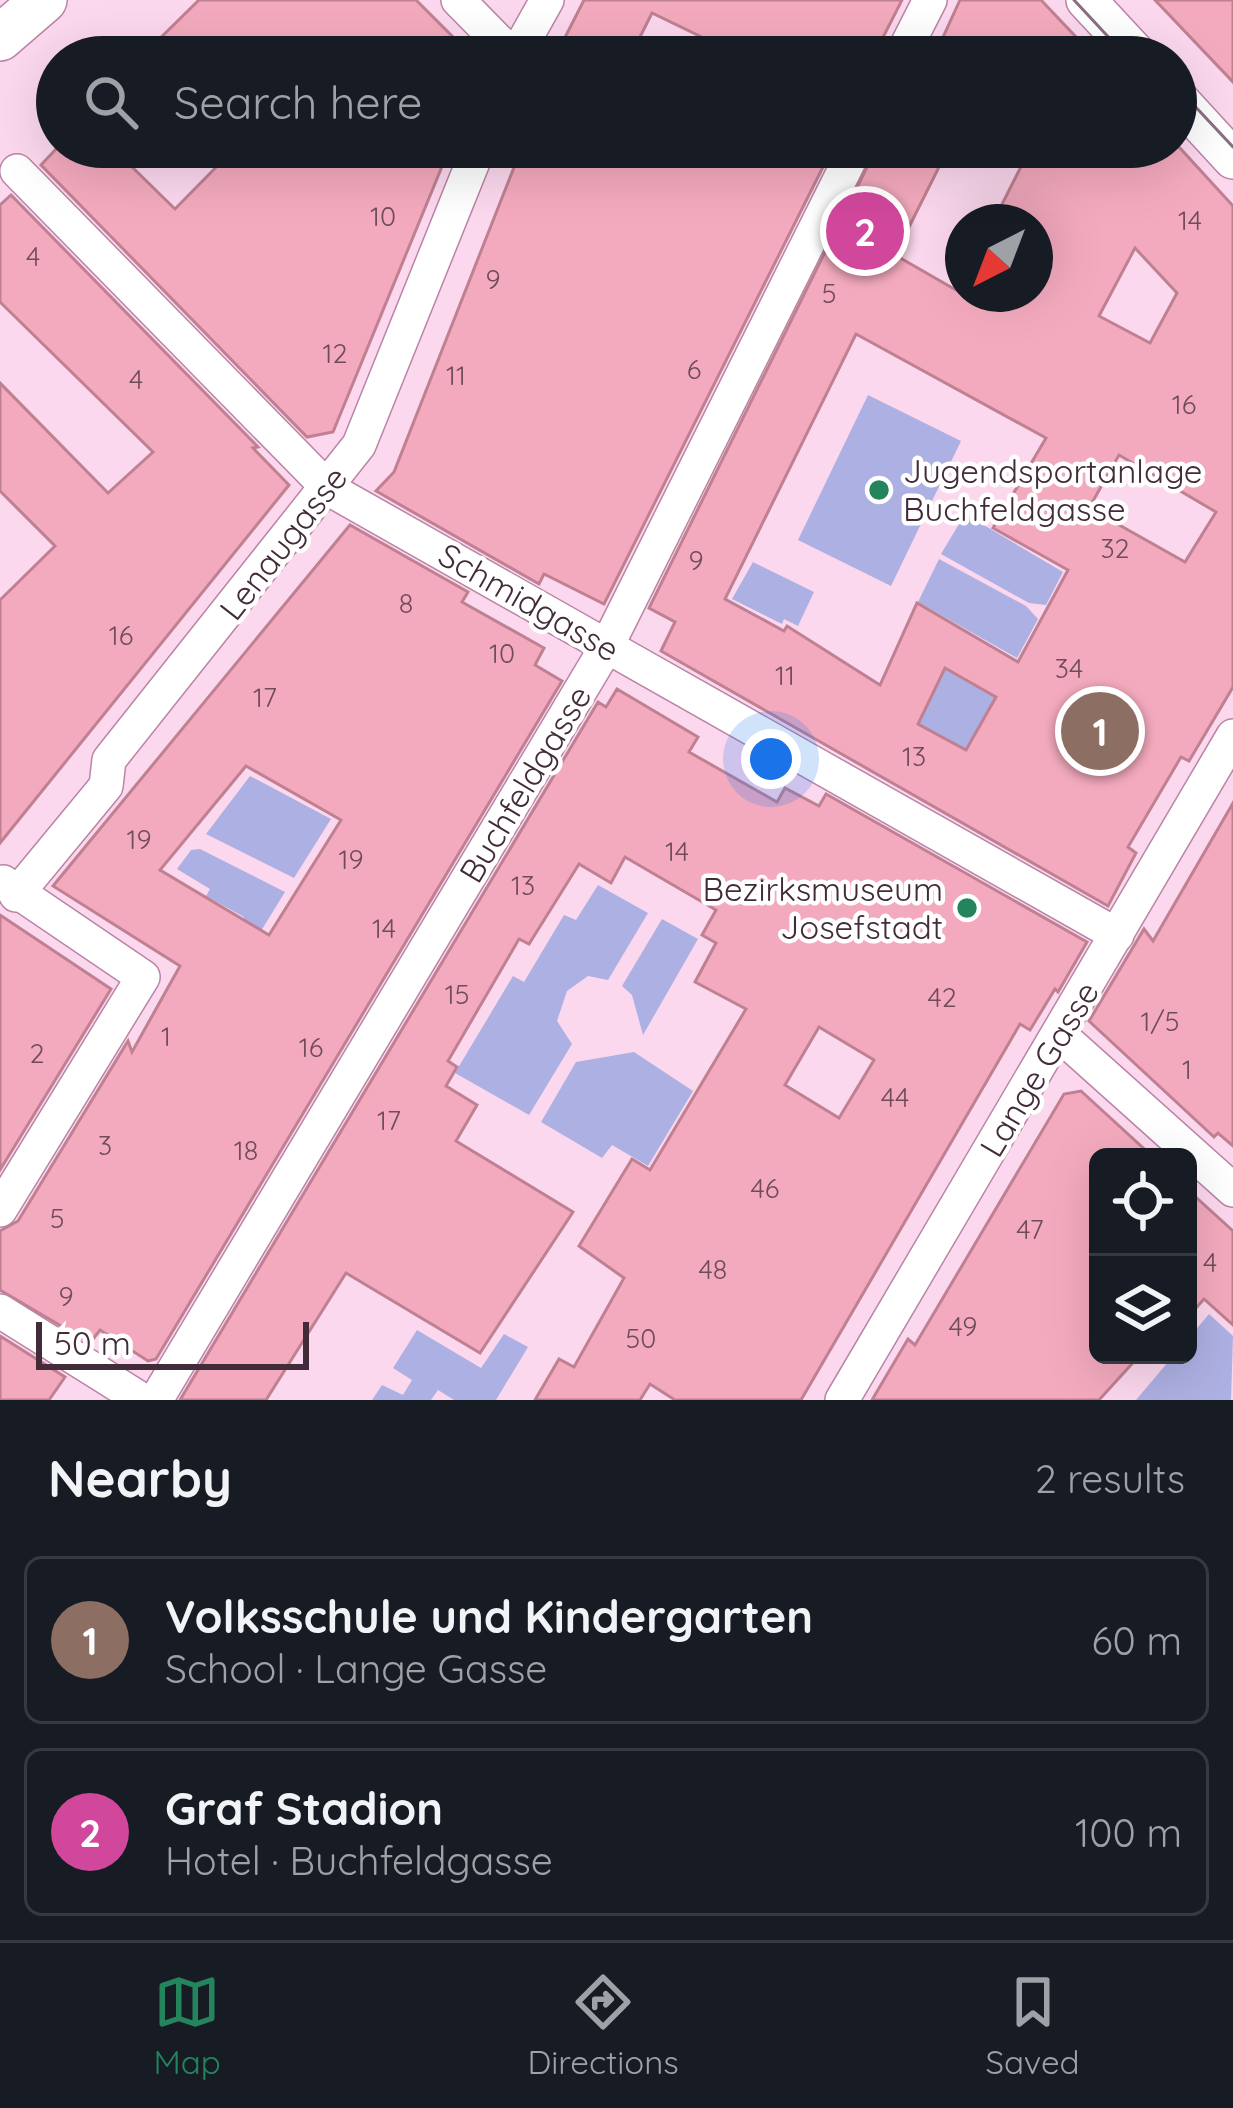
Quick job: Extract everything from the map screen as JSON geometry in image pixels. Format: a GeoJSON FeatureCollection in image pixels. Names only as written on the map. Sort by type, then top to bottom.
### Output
{"type":"FeatureCollection","features":[{"type":"Feature","properties":{"kind":"main road"},"geometry":{"type":"LineString","coordinates":[[0,38],[44,0]]}},
{"type":"Feature","properties":{"kind":"street"},"geometry":{"type":"LineString","coordinates":[[458,0],[494,36]]}},
{"type":"Feature","properties":{"kind":"street"},"geometry":{"type":"LineString","coordinates":[[527,36],[547,0]]}},
{"type":"Feature","properties":{"kind":"street"},"geometry":{"type":"LineString","coordinates":[[912,36],[930,0]]}},
{"type":"Feature","properties":{"kind":"street"},"geometry":{"type":"LineString","coordinates":[[1086,0],[1119,36]]}},
{"type":"Feature","properties":{"kind":"street"},"geometry":{"type":"LineString","coordinates":[[1197,119],[1233,158]]}},
{"type":"Feature","properties":{"kind":"street","name":"Lenaugasse"},"geometry":{"type":"LineString","coordinates":[[8,887],[106,786],[109,760],[329,489],[359,445],[471,168]]}},
{"type":"Feature","properties":{"kind":"street","name":"Buchfeldgasse"},"geometry":{"type":"LineString","coordinates":[[156,1400],[607,646],[846,168]]}},
{"type":"Feature","properties":{"kind":"street","name":"Schmidgasse"},"geometry":{"type":"LineString","coordinates":[[17,171],[329,489],[1117,934]]}},
{"type":"Feature","properties":{"kind":"street","name":"Lange Gasse"},"geometry":{"type":"LineString","coordinates":[[842,1400],[1233,736]]}},
{"type":"Feature","properties":{"kind":"street"},"geometry":{"type":"LineString","coordinates":[[0,1210],[143,977],[8,887]]}},
{"type":"Feature","properties":{"kind":"street"},"geometry":{"type":"LineString","coordinates":[[1060,1035],[1233,1190]]}},
{"type":"Feature","properties":{"kind":"street"},"geometry":{"type":"LineString","coordinates":[[0,1311],[142,1400]]}},
{"type":"Feature","properties":{"kind":"shaded area","name":"Jugendsportanlage Buchfeldgasse"},"geometry":{"type":"Polygon","coordinates":[[[868,395],[961,441],[891,586],[798,540],[868,395]]]}},
{"type":"Feature","properties":{"kind":"shaded area"},"geometry":{"type":"Polygon","coordinates":[[[965,514],[1063,572],[1046,605],[1029,603],[941,554],[965,514]]]}},
{"type":"Feature","properties":{"kind":"shaded area"},"geometry":{"type":"Polygon","coordinates":[[[939,559],[1026,606],[1038,619],[1017,658],[918,602],[939,559]]]}},
{"type":"Feature","properties":{"kind":"shaded area"},"geometry":{"type":"Polygon","coordinates":[[[753,562],[814,592],[798,626],[784,619],[782,624],[732,599],[753,562]]]}},
{"type":"Feature","properties":{"kind":"shaded area"},"geometry":{"type":"Polygon","coordinates":[[[945,668],[996,697],[966,750],[918,724],[945,668]]]}},
{"type":"Feature","properties":{"kind":"shaded area"},"geometry":{"type":"Polygon","coordinates":[[[250,776],[331,819],[294,878],[206,834],[250,776]]]}},
{"type":"Feature","properties":{"kind":"shaded area"},"geometry":{"type":"Polygon","coordinates":[[[200,849],[285,892],[232,978],[215,967],[244,917],[206,896],[210,889],[177,869],[191,850],[200,849]]]}},
{"type":"Feature","properties":{"kind":"shaded area"},"geometry":{"type":"Polygon","coordinates":[[[598,885],[648,913],[608,980],[588,976],[567,991],[557,1021],[572,1044],[529,1115],[455,1073],[513,976],[524,982],[564,915],[576,920],[598,885]]]}},
{"type":"Feature","properties":{"kind":"shaded area"},"geometry":{"type":"Polygon","coordinates":[[[662,919],[698,939],[643,1035],[632,995],[622,986],[662,919]]]}},
{"type":"Feature","properties":{"kind":"shaded area"},"geometry":{"type":"Polygon","coordinates":[[[634,1052],[693,1091],[648,1166],[612,1145],[602,1158],[541,1122],[576,1062],[634,1052]]]}},
{"type":"Feature","properties":{"kind":"shaded area"},"geometry":{"type":"Polygon","coordinates":[[[1209,1314],[1233,1336],[1231,1400],[1136,1400],[1166,1364],[1197,1364],[1197,1328],[1209,1314]]]}},
{"type":"Feature","properties":{"kind":"shaded area"},"geometry":{"type":"Polygon","coordinates":[[[417,1330],[481,1368],[504,1334],[528,1347],[496,1400],[454,1400],[438,1390],[431,1400],[372,1400],[382,1385],[403,1395],[412,1380],[393,1368],[417,1330]]]}},
{"type":"Feature","properties":{"kind":"building"},"geometry":{"type":"Polygon","coordinates":[[[199,0],[416,0],[452,36],[162,36],[199,0]]]}},
{"type":"Feature","properties":{"kind":"building"},"geometry":{"type":"Polygon","coordinates":[[[584,0],[902,0],[884,36],[699,36],[652,13],[640,36],[566,36],[584,0]]]}},
{"type":"Feature","properties":{"kind":"building"},"geometry":{"type":"Polygon","coordinates":[[[960,0],[1041,0],[1075,36],[944,36],[960,0]]]}},
{"type":"Feature","properties":{"kind":"building"},"geometry":{"type":"Polygon","coordinates":[[[1155,0],[1233,0],[1233,82],[1197,44],[1197,36],[1189,36],[1155,0]]]}},
{"type":"Feature","properties":{"kind":"building"},"geometry":{"type":"Polygon","coordinates":[[[1197,167],[1233,206],[1233,687],[1189,761],[1181,757],[1128,847],[1136,853],[1108,906],[661,651],[675,622],[649,608],[867,168],[938,168],[895,255],[945,284],[945,312],[1053,312],[1053,204],[1002,204],[1020,168],[1197,167]],[[1135,248],[1099,316],[1150,343],[1177,293],[1135,248]],[[856,334],[725,599],[784,631],[787,626],[880,685],[917,603],[1018,662],[1068,570],[993,528],[1046,438],[856,334]],[[1119,455],[1089,508],[1185,562],[1216,512],[1119,455]],[[945,668],[918,724],[966,750],[996,697],[945,668]]]}},
{"type":"Feature","properties":{"kind":"building"},"geometry":{"type":"Polygon","coordinates":[[[44,168],[133,168],[175,209],[215,168],[441,168],[333,432],[307,437],[44,168]]]}},
{"type":"Feature","properties":{"kind":"building"},"geometry":{"type":"Polygon","coordinates":[[[514,168],[822,168],[604,604],[544,574],[539,584],[376,491],[394,472],[514,168]]]}},
{"type":"Feature","properties":{"kind":"building"},"geometry":{"type":"Polygon","coordinates":[[[11,195],[258,447],[253,448],[289,485],[0,843],[0,600],[55,546],[0,491],[0,383],[108,493],[153,452],[0,302],[0,205],[11,195]]]}},
{"type":"Feature","properties":{"kind":"building"},"geometry":{"type":"Polygon","coordinates":[[[350,525],[468,592],[462,602],[544,648],[535,665],[562,681],[156,1359],[148,1361],[100,1330],[90,1343],[0,1290],[0,1231],[18,1221],[128,1041],[132,1052],[180,966],[53,886],[350,525]],[[246,766],[160,870],[269,935],[341,820],[246,766]]]}},
{"type":"Feature","properties":{"kind":"building"},"geometry":{"type":"Polygon","coordinates":[[[617,689],[698,737],[689,752],[777,802],[785,788],[819,806],[826,794],[1087,942],[1030,1030],[1020,1024],[801,1400],[675,1400],[650,1384],[640,1400],[535,1400],[559,1359],[574,1367],[624,1278],[579,1246],[632,1159],[650,1170],[746,1009],[695,982],[716,943],[702,935],[716,910],[625,857],[611,883],[579,864],[529,944],[519,939],[448,1061],[457,1067],[446,1086],[477,1105],[456,1141],[573,1212],[480,1353],[346,1273],[266,1400],[180,1400],[598,702],[606,707],[617,689]],[[819,1027],[785,1085],[839,1118],[874,1060],[819,1027]]]}},
{"type":"Feature","properties":{"kind":"building"},"geometry":{"type":"Polygon","coordinates":[[[1233,803],[1233,1146],[1218,1133],[1214,1137],[1089,1021],[1144,929],[1153,941],[1233,803]]]}},
{"type":"Feature","properties":{"kind":"building"},"geometry":{"type":"Polygon","coordinates":[[[0,915],[111,989],[0,1170],[0,915]]]}},
{"type":"Feature","properties":{"kind":"building"},"geometry":{"type":"Polygon","coordinates":[[[1081,1091],[1143,1148],[1089,1148],[1089,1364],[1132,1364],[1099,1400],[872,1400],[908,1339],[915,1345],[1064,1094],[1081,1091]]]}},
{"type":"Feature","properties":{"kind":"building"},"geometry":{"type":"Polygon","coordinates":[[[1197,1198],[1233,1231],[1233,1325],[1204,1299],[1197,1307],[1197,1198]]]}},
{"type":"Feature","properties":{"kind":"building"},"geometry":{"type":"Polygon","coordinates":[[[0,1336],[65,1377],[49,1400],[0,1400],[0,1336]]]}},
{"type":"Feature","properties":{"kind":"tram line"},"geometry":{"type":"LineString","coordinates":[[1074,0],[1107,36]]}},
{"type":"Feature","properties":{"kind":"tram line"},"geometry":{"type":"LineString","coordinates":[[1197,108],[1233,147]]}},
{"type":"Feature","properties":{"kind":"place","name":"Graf Stadion"},"geometry":{"type":"Point","coordinates":[865,231]}},
{"type":"Feature","properties":{"kind":"place","name":"Jugendsportanlage Buchfeldgasse"},"geometry":{"type":"Point","coordinates":[879,490]}},
{"type":"Feature","properties":{"kind":"place","name":"Volksschule und Kindergarten"},"geometry":{"type":"Point","coordinates":[1100,731]}},
{"type":"Feature","properties":{"kind":"place","name":"Bezirksmuseum Josefstadt"},"geometry":{"type":"Point","coordinates":[967,908]}}]}
